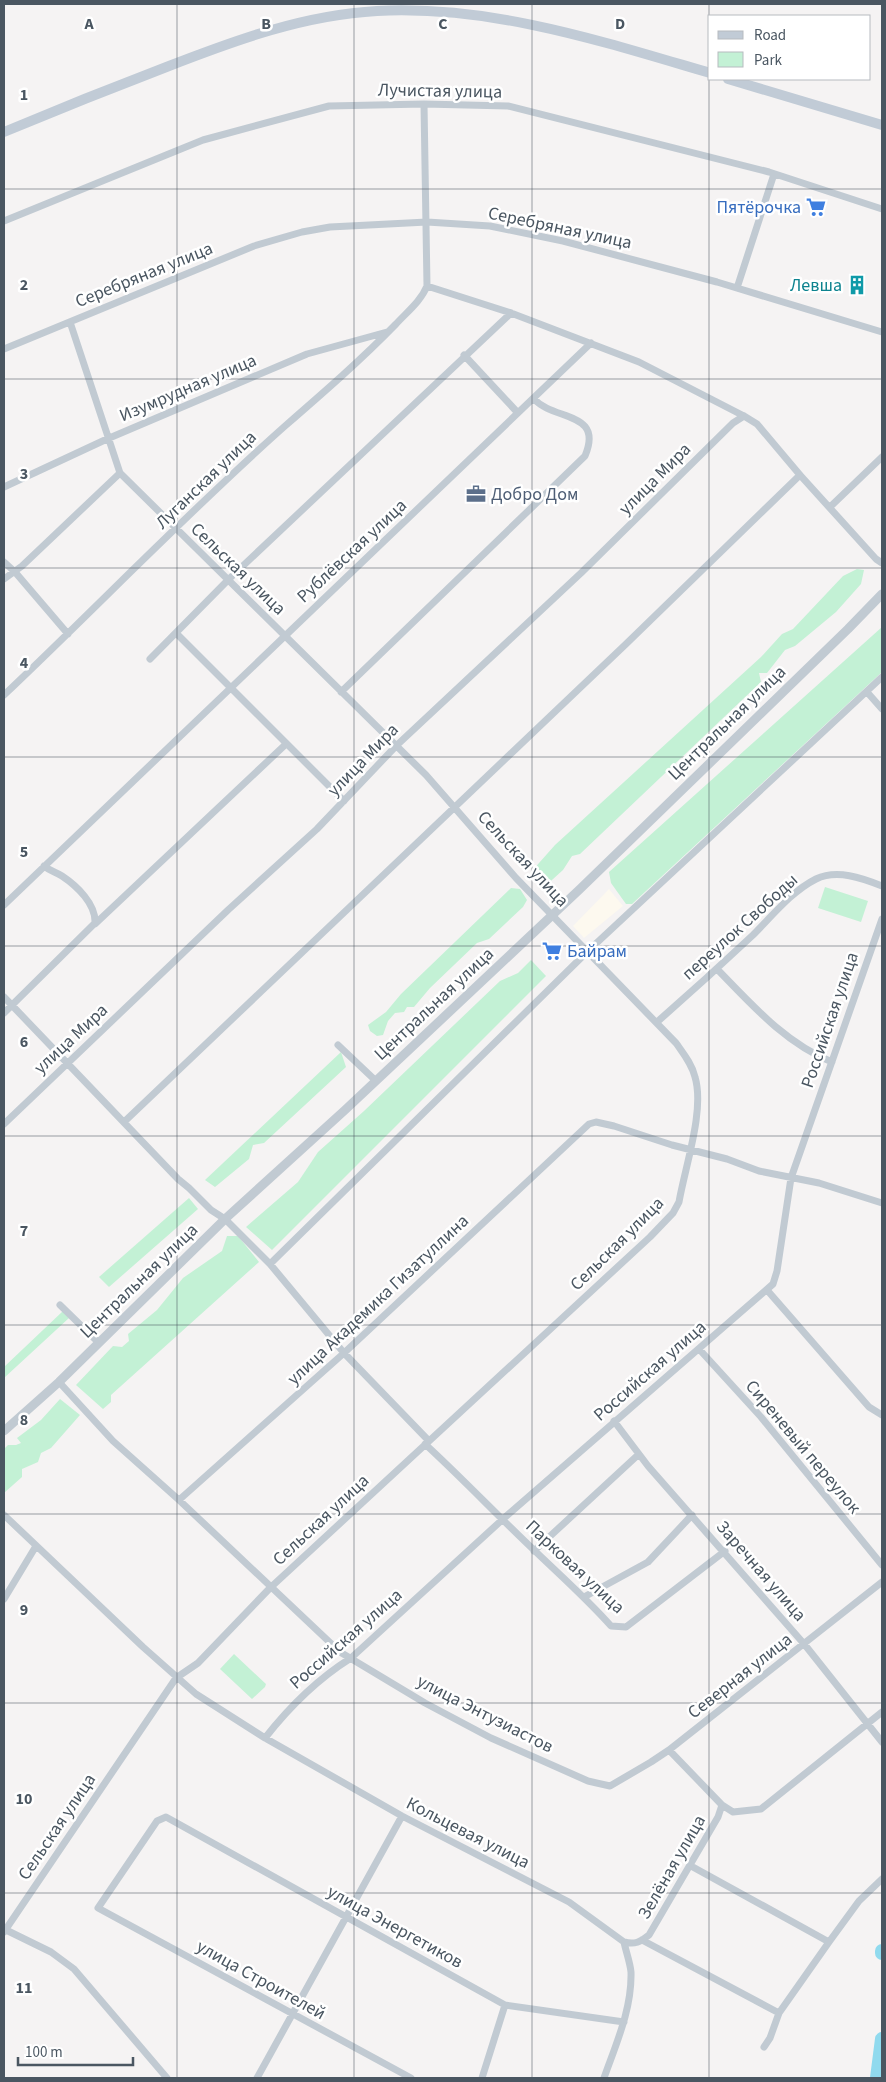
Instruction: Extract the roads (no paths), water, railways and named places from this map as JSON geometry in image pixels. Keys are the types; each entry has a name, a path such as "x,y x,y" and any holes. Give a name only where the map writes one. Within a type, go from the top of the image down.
{"main road":[{"path":"4,132 119,85 257,34 299,22 376,11 443,12 524,22 564,31 708,72"},
{"path":"731,80 882,125"}],"street":[{"name":"Лучистая улица","path":"4,221 204,140 329,106 424,104 508,106 774,174 882,209"},
{"path":"424,104 427,286 511,313 639,362 758,424 800,475 882,563"},
{"path":"737,288 774,174"},
{"name":"Серебряная улица","path":"4,349 254,246 302,232 330,227 427,222 490,226 616,254 882,332"},
{"name":"Луганская улица","path":"4,695 279,432 330,388 390,331 424,294 427,286"},
{"path":"150,659 228,579 511,313"},
{"name":"Сельская улица","path":"5,1931 176,1678 198,1663 270,1588 650,1237 673,1213 679,1202 697,1108 695,1076 686,1057 657,1022 516,878 454,806 396,746 120,473 107,439 70,322"},
{"name":"Изумрудная улица","path":"4,487 107,439 307,354 390,331"},
{"name":"Рублёвская улица","path":"4,905 591,343"},
{"path":"464,356 518,413"},
{"path":"341,692 585,456 590,434 586,427 565,415 539,405 534,399"},
{"name":"улица Мира","path":"4,1124 51,1077 69,1063 228,910 317,829 396,746 580,573 733,423 744,416"},
{"path":"830,507 882,457"},
{"path":"4,579 15,572 120,473"},
{"path":"124,1122 626,644 800,475"},
{"path":"4,562 15,572 68,634"},
{"name":"Центральная улица","path":"4,1431 59,1382 226,1219 376,1082 553,914 882,594"},
{"path":"176,633 344,801"},
{"path":"270,1264 588,951 882,678"},
{"path":"867,692 882,709"},
{"path":"4,1014 95,924 286,744"},
{"path":"44,866 60,875 84,895 96,917 95,924"},
{"name":"переулок Свободы","path":"657,1022 717,969 796,893 816,879 834,875 846,875 882,886"},
{"name":"Российская улица","path":"265,1738 286,1712 326,1674 352,1658 503,1519 773,1284 777,1270 791,1178 882,919"},
{"path":"717,969 754,1008 780,1031 822,1058 832,1062"},
{"name":"Парковая улица","path":"4,997 178,1179 211,1210 226,1219 270,1264 344,1353 427,1442 534,1551 584,1596 611,1626 626,1627 725,1552"},
{"path":"338,1045 376,1082"},
{"name":"улица Академика Гизатуллина","path":"179,1500 344,1353 589,1124 596,1122 672,1145 689,1148"},
{"path":"689,1148 759,1171 819,1182 882,1203"},
{"path":"767,1290 869,1407 882,1416"},
{"path":"60,1305 99,1343"},
{"name":"Сиреневый переулок","path":"699,1349 761,1417 882,1565"},
{"name":"улица Энтузиастов","path":"59,1382 112,1440 179,1500 270,1588 340,1652 425,1703 491,1738 588,1781 610,1786"},
{"name":"Заречная улица","path":"614,1422 639,1454 805,1645 882,1742"},
{"path":"534,1551 639,1454"},
{"path":"584,1596 648,1562 692,1514"},
{"name":"Кольцевая улица","path":"4,1515 176,1678 196,1694 265,1738 402,1816 569,1902 624,1942"},
{"path":"4,1599 36,1546"},
{"name":"Северная улица","path":"610,1786 669,1750 805,1645 882,1582"},
{"path":"669,1750 722,1805 733,1812 761,1809 882,1712"},
{"name":"Зелёная улица","path":"642,1940 649,1935 665,1911 718,1817 722,1805"},
{"name":"улица Энергетиков","path":"166,1816 505,2005 624,2022"},
{"name":"улица Строителей","path":"166,1816 157,1821 98,1908 411,2078"},
{"path":"257,2078 294,2015 402,1816"},
{"path":"691,1866 829,1942"},
{"path":"764,2047 770,2038 779,2013 829,1942 859,1901 882,1880"},
{"path":"5,1931 51,1952 74,1969 167,2078"},
{"path":"604,2078 624,2022 631,1988 631,1970 624,1942 632,1944 642,1940 779,2013"},
{"path":"482,2078 505,2005"}],"waterway":[{"path":"877,2078 882,2039"}],"place":[{"name":"Пятёрочка","path":"816,207"},
{"name":"Левша","path":"857,285"},
{"name":"Добро Дом","path":"476,494"},
{"name":"Байрам","path":"552,951"}]}
